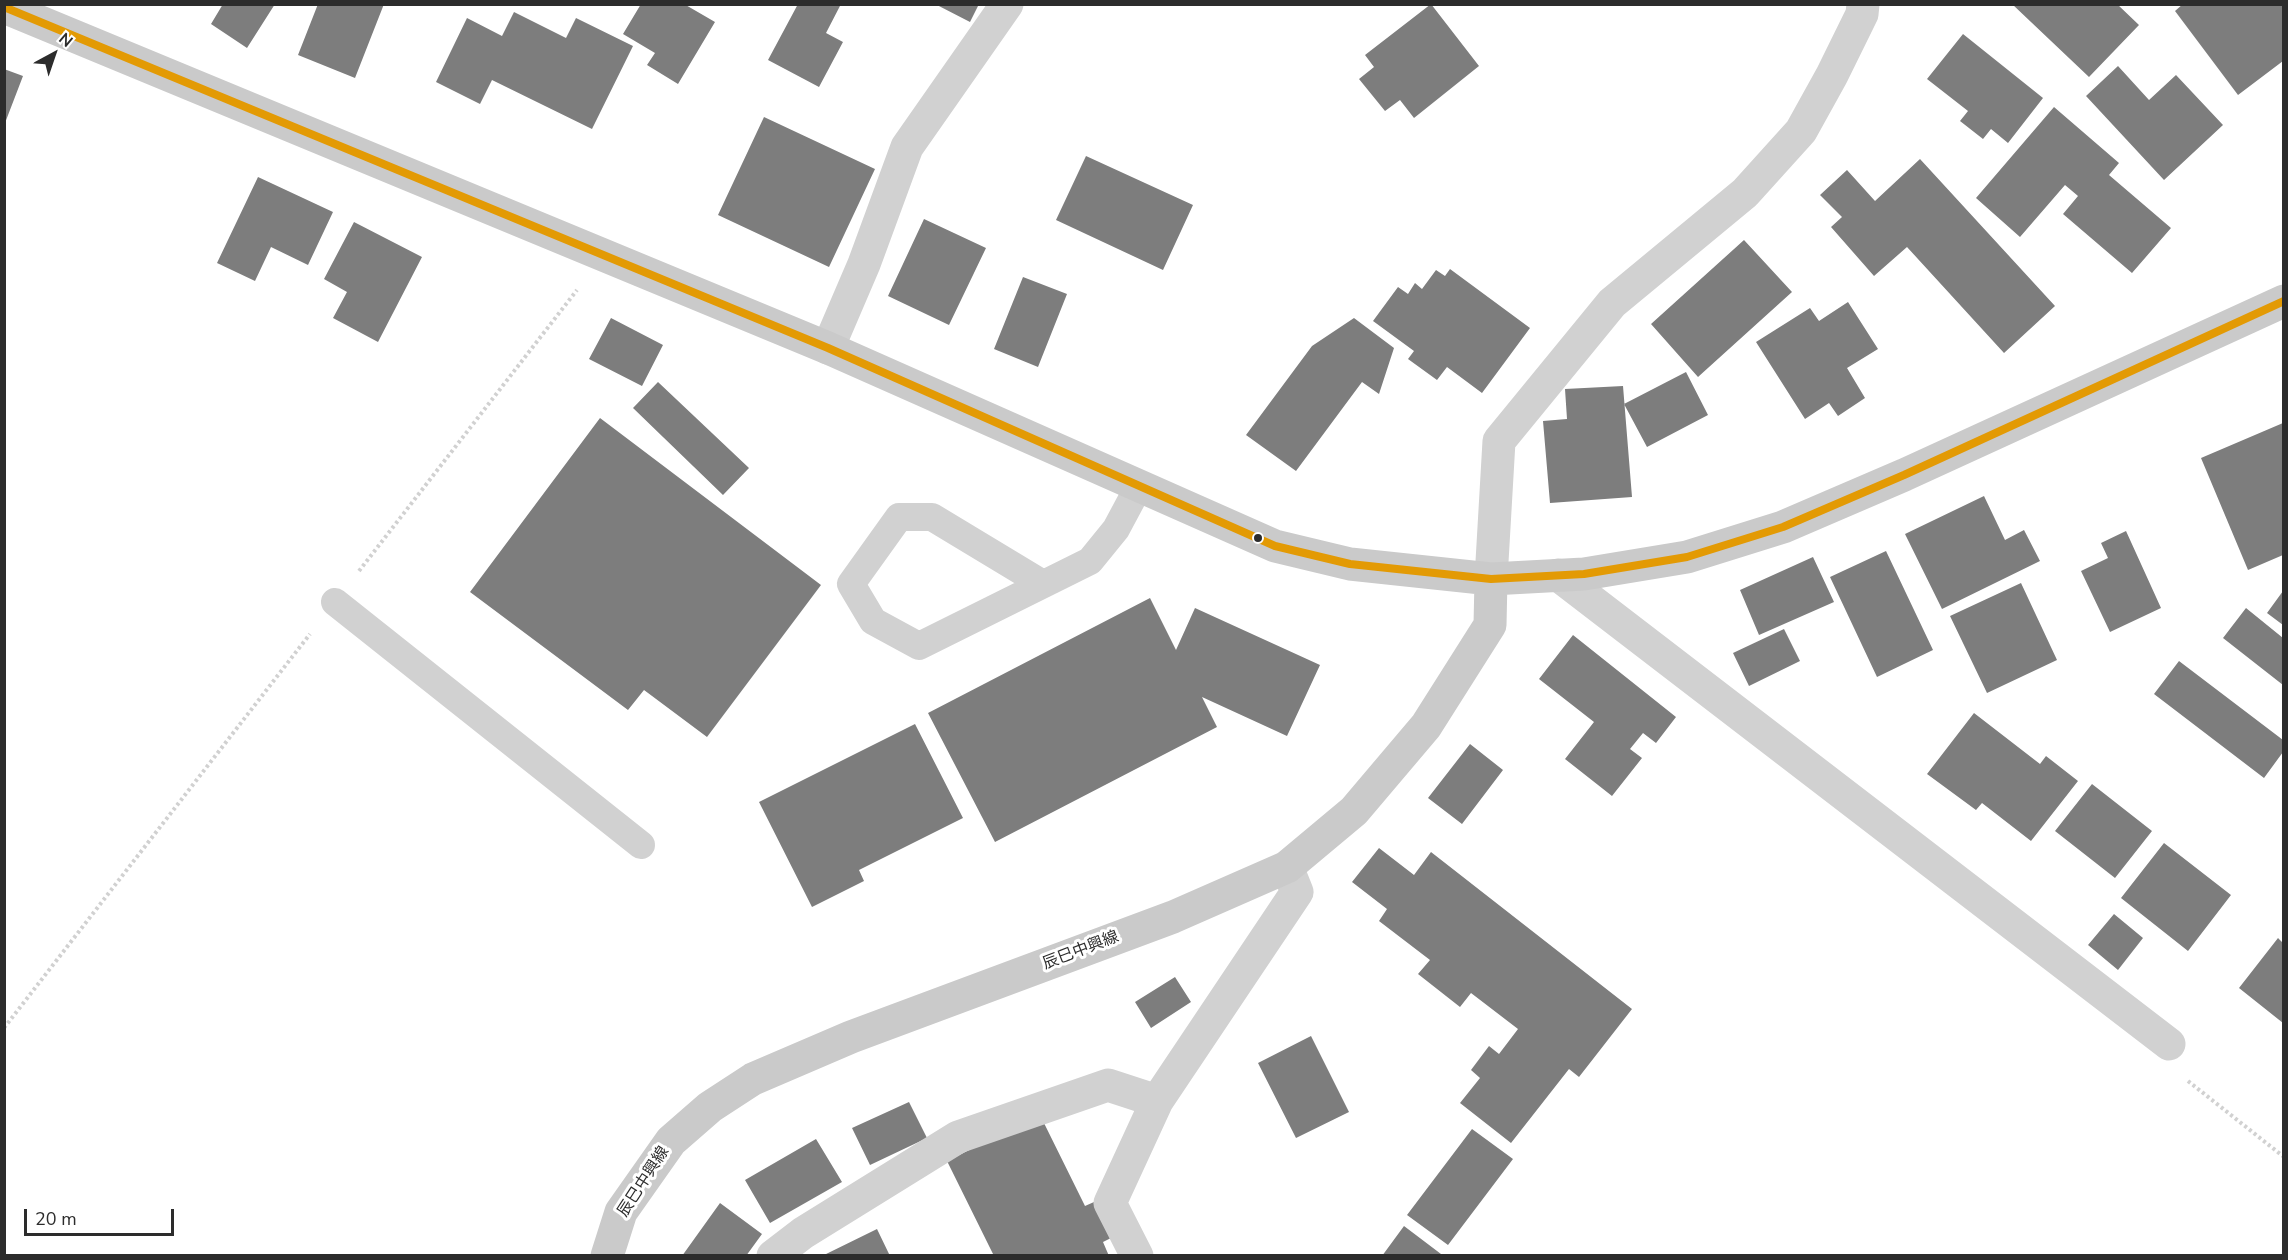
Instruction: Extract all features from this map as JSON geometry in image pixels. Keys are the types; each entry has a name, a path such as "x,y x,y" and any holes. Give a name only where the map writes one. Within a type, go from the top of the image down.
{"main road":[{"path":"4,7 828,348 1275,546 1350,564 1491,579 1584,574 1687,556 1783,527 1904,475 2283,301"},
{"name":"辰巳中興線","path":"607,1256 621,1212 671,1141 710,1107 753,1079 851,1037 1173,917 1287,867 1354,811 1426,726 1490,625 1491,579"}],"street":[{"path":"828,348 864,264 908,147 1007,4"},
{"path":"1491,579 1499,441 1612,303 1745,193 1801,131 1862,14 1863,4"},
{"path":"1558,575 2169,1044"},
{"path":"1137,1256 1110,1203 1157,1101 1297,892 1287,867"},
{"path":"773,1256 803,1233 958,1137 1108,1085 1157,1101"}],"lane":[{"path":"1043,584 932,517 899,518 851,584 873,621 919,646 1090,561 1116,529 1139,486"},
{"path":"335,602 641,845"}],"path":[{"path":"4,1028 605,254"},
{"path":"2169,1044 2175,1071 2283,1157"}],"building":[{"path":"223,4 275,4 247,48 211,24"},
{"path":"318,4 384,4 355,78 298,55"},
{"path":"641,4 684,4 715,22 678,84 647,65 655,53 623,34"},
{"path":"798,4 841,4 826,33 843,42 819,87 768,60"},
{"path":"935,4 979,4 970,22"},
{"path":"1431,4 1479,66 1414,118 1400,100 1385,111 1359,79 1374,67 1365,55"},
{"path":"2012,4 2117,4 2139,25 2089,77"},
{"path":"2183,4 2283,4 2283,61 2238,95 2175,11"},
{"path":"514,12 566,38 576,18 633,46 592,129 492,80 480,104 436,82 467,18 502,36"},
{"path":"1963,34 2043,98 2008,143 1991,129 1983,139 1960,121 1968,111 1927,79"},
{"path":"2118,66 2149,100 2176,75 2223,125 2164,180 2086,96"},
{"path":"4,69 23,76 5,123 4,123"},
{"path":"2054,107 2119,163 2109,175 2171,228 2132,273 2063,214 2078,196 2065,185 2020,237 1976,198"},
{"path":"764,117 875,169 829,267 718,215"},
{"path":"1086,156 1193,205 1163,270 1056,220"},
{"path":"1920,159 2055,306 2004,353 1907,247 1874,276 1831,227 1842,217 1820,195 1847,170 1875,201"},
{"path":"258,177 333,212 308,265 271,247 255,281 217,263"},
{"path":"924,219 986,248 949,325 888,296"},
{"path":"354,222 422,257 378,342 333,318 347,292 324,279"},
{"path":"1744,240 1792,292 1698,377 1651,324"},
{"path":"1450,269 1530,328 1482,393 1447,367 1437,380 1408,359 1414,351 1373,321 1398,287 1408,294 1415,283 1422,289 1436,270 1445,276"},
{"path":"1023,277 1067,294 1038,367 994,349"},
{"path":"1848,302 1878,349 1847,368 1865,398 1838,416 1829,403 1805,419 1756,342 1810,308 1819,321"},
{"path":"611,318 663,345 642,386 589,359"},
{"path":"1354,318 1394,348 1379,394 1362,382 1296,471 1246,435 1312,346"},
{"path":"1686,372 1708,415 1647,447 1624,404"},
{"path":"658,382 749,468 723,495 633,408"},
{"path":"1623,386 1632,497 1550,503 1543,421 1567,419 1565,389"},
{"path":"600,418 821,585 707,737 644,690 628,710 470,592"},
{"path":"2283,423 2283,555 2248,570 2201,458"},
{"path":"1984,496 2005,540 2024,530 2040,561 1942,609 1905,534"},
{"path":"2126,531 2161,608 2110,632 2081,571 2108,558 2101,543"},
{"path":"1886,551 1933,650 1877,677 1830,577"},
{"path":"1813,557 1834,602 1759,635 1740,590"},
{"path":"2021,583 2057,660 1987,693 1950,616"},
{"path":"2283,591 2283,625 2267,613"},
{"path":"1150,598 1176,650 1195,608 1320,665 1287,736 1202,697 1217,727 995,842 928,713"},
{"path":"2246,608 2283,638 2283,685 2223,638"},
{"path":"1784,629 1800,661 1749,686 1733,653"},
{"path":"1573,635 1676,717 1656,743 1643,733 1630,749 1642,758 1612,796 1565,759 1594,722 1539,679"},
{"path":"2179,661 2283,740 2283,752 2264,778 2154,694"},
{"path":"1974,713 2040,764 2046,756 2078,781 2031,841 1982,803 1976,810 1927,774"},
{"path":"915,724 963,818 859,870 864,881 812,907 759,802"},
{"path":"1470,744 1503,770 1462,824 1428,798"},
{"path":"2092,784 2152,831 2115,878 2055,831"},
{"path":"2164,843 2231,895 2188,951 2121,898"},
{"path":"1379,848 1414,875 1431,852 1632,1009 1579,1077 1569,1069 1511,1143 1460,1103 1480,1078 1471,1070 1489,1046 1499,1054 1518,1029 1471,993 1460,1007 1418,974 1430,960 1379,921 1387,909 1352,882"},
{"path":"2114,914 2143,938 2118,970 2088,945"},
{"path":"2278,938 2283,943 2283,1023 2239,988"},
{"path":"1175,977 1191,1002 1151,1028 1135,1002"},
{"path":"1311,1036 1349,1112 1296,1138 1258,1063"},
{"path":"909,1102 927,1138 870,1165 852,1128"},
{"path":"1040,1115 1085,1206 1094,1202 1111,1238 1103,1242 1109,1256 994,1256 947,1161"},
{"path":"1472,1129 1513,1159 1448,1245 1407,1215"},
{"path":"816,1139 842,1182 770,1223 745,1180"},
{"path":"720,1203 762,1234 746,1256 682,1256"},
{"path":"1404,1226 1441,1254 1440,1256 1382,1256"},
{"path":"877,1229 890,1256 822,1256"}],"transit line":[{"path":"4,7 828,348 1275,546 1350,564 1491,579 1584,574 1687,557 1783,527 1904,475 2284,301"}]}
